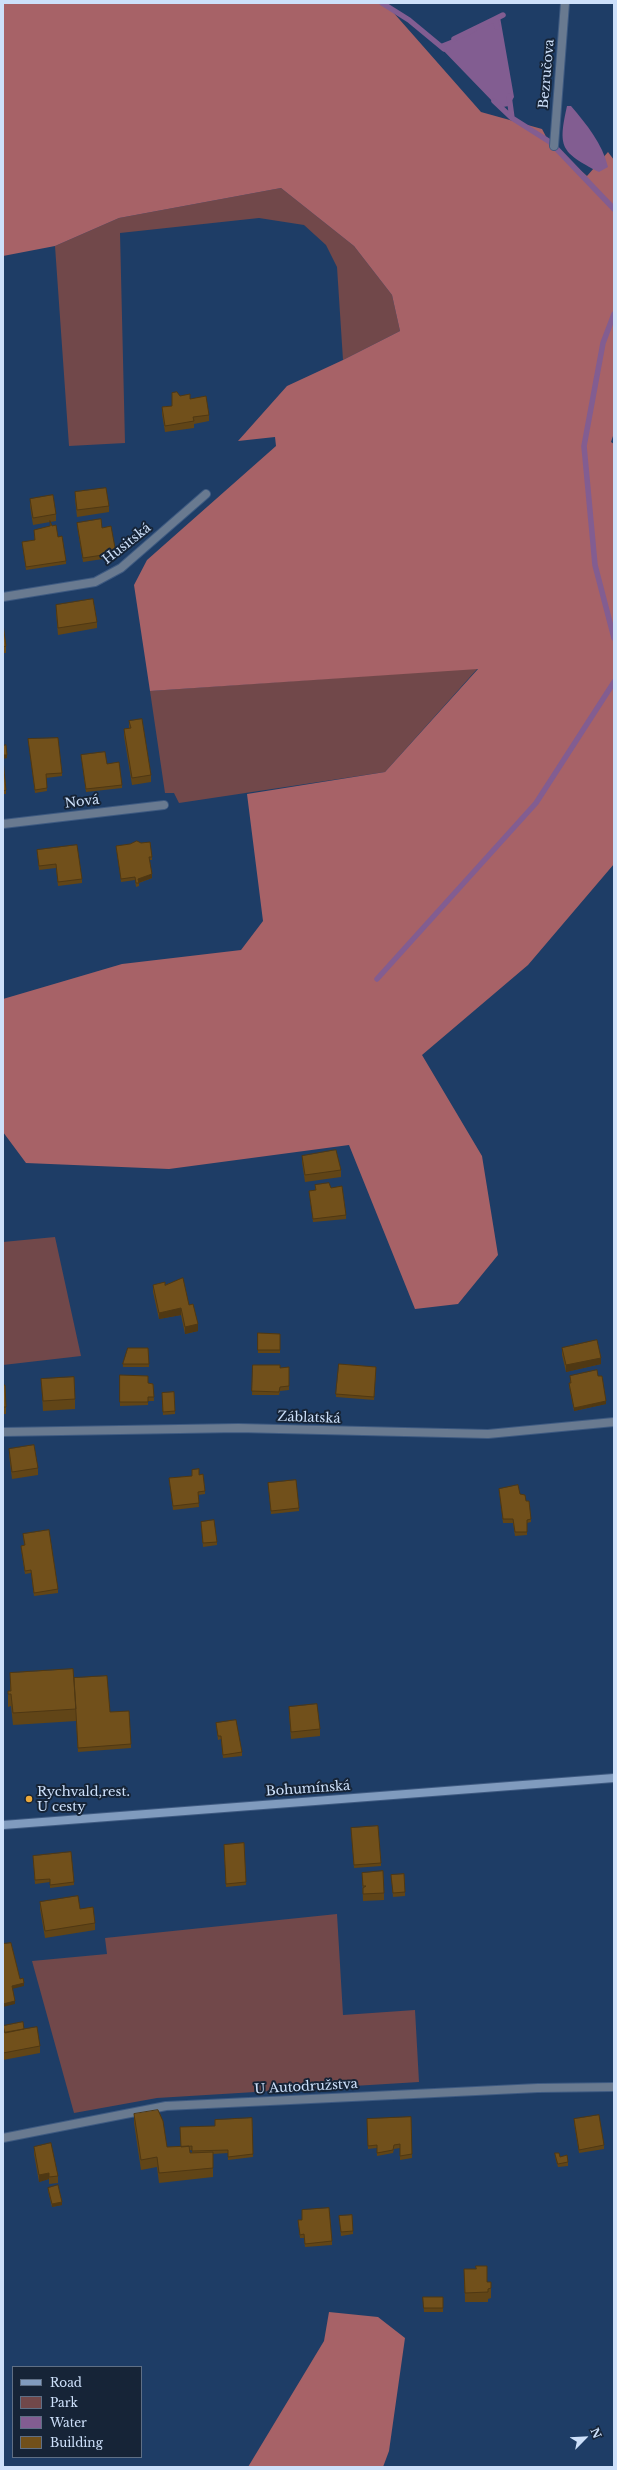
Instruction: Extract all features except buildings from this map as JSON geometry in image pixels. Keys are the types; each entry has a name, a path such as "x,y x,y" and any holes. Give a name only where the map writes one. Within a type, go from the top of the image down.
{"main road":[{"name":"Bohumínská","path":"3,1825 614,1778"}],"street":[{"name":"Bezručova","path":"554,146 565,3"},
{"name":"Husitská","path":"3,597 95,582 121,568 206,494"},
{"name":"Nová","path":"3,824 164,805"},
{"name":"Záblatská","path":"3,1432 238,1428 488,1434 614,1422"},
{"name":"U Autodružstva","path":"3,2138 166,2106 538,2088 614,2087"}],"green space":[{"path":"281,188 354,246 392,295 400,331 343,360 337,267 326,245 304,225 259,218 120,233 125,443 69,446 55,246 119,218"},
{"path":"478,668 385,772 179,803 174,793 165,793 150,691"},
{"path":"55,1237 81,1356 3,1365 3,1242"},
{"path":"337,1914 343,2015 415,2010 419,2082 157,2098 74,2113 32,1961 107,1954 105,1938"}],"shaded area":[{"path":"3,3 385,3 481,112 542,129 550,144 587,176 608,152 614,160 614,433 611,442 614,444 614,864 528,965 422,1055 482,1156 498,1255 458,1304 415,1309 349,1145 169,1169 26,1163 3,1132 3,999 122,964 241,950 263,921 247,794 385,772 478,669 150,691 134,585 147,560 276,446 275,437 238,441 287,386 400,331 392,295 354,246 281,188 119,218 55,246 3,256"},
{"path":"329,2312 378,2317 405,2338 389,2451 383,2467 248,2467 324,2341"}],"water":[{"path":"500,17 514,97 509,106 503,107 495,104 438,45 481,28"},
{"path":"567,106 571,106 583,120 598,142 608,167 599,172 576,159 569,153 563,140 564,120"}],"waterway":[{"path":"382,3 409,20 444,49"},
{"path":"495,19 503,15"},
{"path":"454,39 495,19 497,27"},
{"path":"509,96 512,118"},
{"path":"494,101 512,118 550,142 614,209"},
{"path":"614,314 603,343 584,446 595,565 614,638"},
{"path":"377,979 536,803 614,682"}],"place":[{"name":"Rychvald,rest. U cesty","path":"29,1799"}]}
